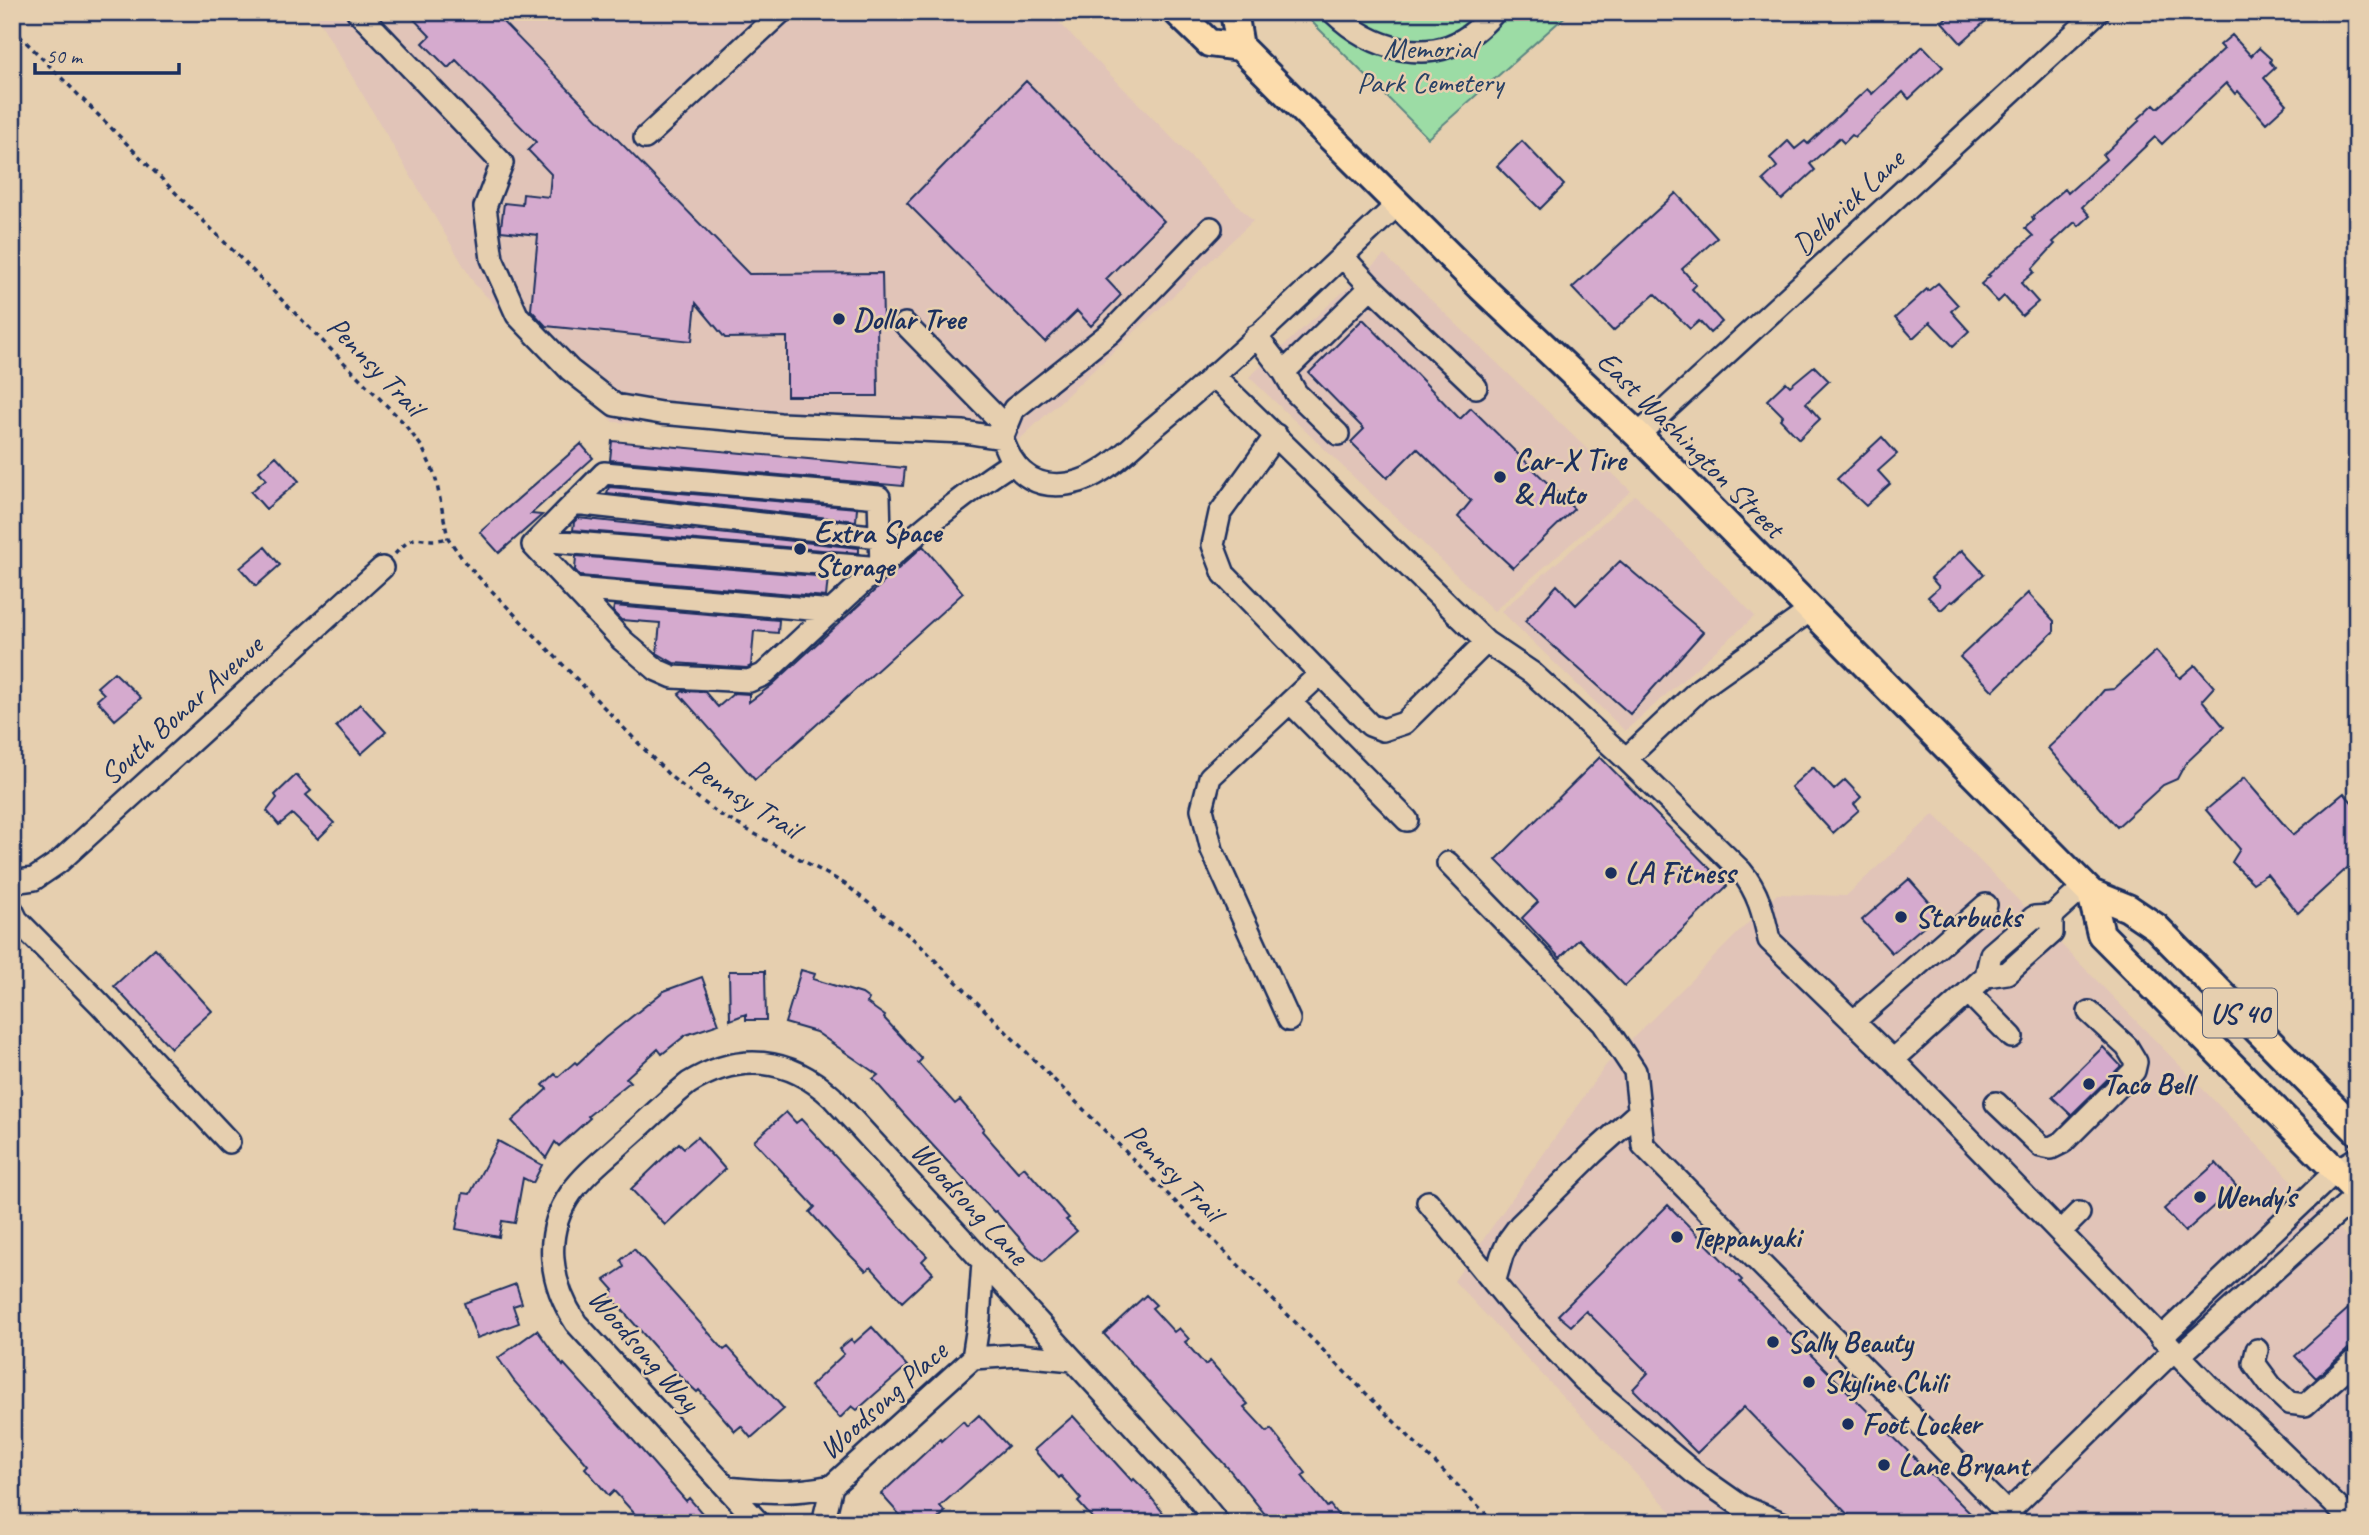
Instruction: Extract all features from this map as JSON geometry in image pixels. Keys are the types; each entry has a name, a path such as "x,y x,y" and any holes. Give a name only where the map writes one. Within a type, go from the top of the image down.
{"main road":[{"path":"1177,12 1209,43 1240,47 1234,12"},
{"name":"East Washington Street","path":"1240,47 1481,287 1638,435 2088,890 2128,908 2156,928 2357,1131"},
{"name":"US 40","path":"2088,890 2101,934 2346,1165 2357,1194"}],"street":[{"path":"358,12 502,163 485,207 492,259 517,315 570,370 615,405 661,413 754,421 1004,433"},
{"path":"645,138 781,12"},
{"path":"1333,12 1377,43 1413,53 1448,47 1468,37 1494,12"},
{"name":"Delbrick Lane","path":"1638,435 2098,12"},
{"path":"905,324 1004,433 1013,463 1025,477 1042,483 1062,485 1080,481 1099,473 1213,375 1398,204"},
{"path":"1004,433 1014,409 1111,332 1211,228"},
{"path":"1342,256 1476,387"},
{"path":"1284,372 1371,287"},
{"path":"1256,336 1284,372 1296,393 1338,434"},
{"path":"1213,375 1486,642 1532,673 1626,759 1741,872 1750,882 1763,912 1769,940 1893,1060 2171,1348 2354,1523"},
{"path":"1276,435 1220,513 1213,545 1224,574 1370,725 1383,730 1404,723 1486,642"},
{"path":"881,568 879,497 604,473 533,545 622,640 657,670 673,677 749,681 763,675 972,488 1013,463"},
{"path":"574,503 880,537"},
{"path":"538,540 881,568"},
{"name":"South Bonar Avenue","path":"12,882 34,878 59,862 382,568"},
{"path":"575,589 833,611"},
{"path":"1626,759 1701,688 1811,610"},
{"path":"1289,1020 1212,850 1202,809 1210,777 1320,674"},
{"path":"1290,702 1407,820"},
{"path":"1448,863 1603,1023 1634,1071 1643,1145 2012,1518 2346,1165"},
{"path":"1893,1060 1986,976 2007,973 2052,933 2052,916 2088,890"},
{"path":"1853,1022 1986,905"},
{"path":"12,910 17,920 229,1142"},
{"path":"1968,992 2011,1037"},
{"path":"1996,1103 2019,1128 2041,1146 2051,1148 2063,1142 2134,1071 2136,1062 2127,1047 2089,1012"},
{"name":"Woodsong Lane","path":"633,1133 678,1092 706,1073 723,1067 753,1063 792,1070 806,1076 832,1097 1183,1480 1218,1523"},
{"path":"1494,1283 1502,1255 1520,1225 1639,1112"},
{"name":"Woodsong Way","path":"633,1133 584,1178 559,1212 553,1252 553,1272 558,1289 576,1323 759,1523"},
{"path":"2171,1348 2357,1194"},
{"path":"1427,1202 1494,1283 1584,1380 1694,1473 1741,1506 1782,1523"},
{"path":"2060,1232 2079,1213"},
{"path":"983,1262 973,1358 1019,1355 1073,1360"},
{"path":"2257,1350 2254,1363 2259,1373 2289,1403 2305,1405 2357,1359"},
{"name":"Woodsong Place","path":"832,1486 973,1358"},
{"path":"727,1488 763,1493 832,1486 823,1523"}],"path":[{"name":"Pennsy Trail","path":"12,27 402,421 422,447 435,475 448,538 466,564 671,777 719,814 845,884 917,942 1495,1523"},
{"path":"382,568 409,540 419,537 433,542 448,538"}],"shaded area":[{"path":"314,12 1049,12 1253,221 1019,440 613,422 475,285"},
{"path":"1384,255 1631,491 1494,611 1249,377"},
{"path":"1635,495 1755,616 1625,731 1501,611"},
{"path":"1934,814 2357,1247 2357,1523 1682,1523 1454,1281 1606,1065 1777,894 1846,896"}],"green space":[{"name":"Memorial Park Cemetery","path":"1302,12 1570,12 1428,138"}],"building":[{"path":"407,12 493,12 749,274 882,273 883,321 877,321 878,396 787,396 787,337 725,338 696,303 692,341 546,326 531,310 538,235 501,231 501,227 504,203 522,205 523,194 549,197 551,174 528,150 536,142 456,60 448,68 423,43 430,36"},
{"path":"1952,12 1996,12 1961,43 1942,22"},
{"path":"2232,35 2251,56 2259,48 2271,59 2270,62 2275,68 2264,78 2287,104 2266,123 2238,91 2235,94 2226,83 2162,144 2155,137 2082,207 2090,216 2079,226 2075,222 2053,242 2055,244 2032,269 2034,272 2021,283 2038,302 2022,316 2004,296 1998,302 1981,284 2033,236 2025,228 2034,220 2032,217 2065,189 2068,193 2106,159 2103,155 2140,120 2138,119 2154,104 2158,108 2189,81 2224,49 2220,45"},
{"path":"1923,46 1943,67 1909,99 1903,92 1855,137 1852,135 1844,143 1839,138 1810,164 1815,170 1782,200 1763,180 1777,167 1770,158 1788,141 1795,149 1805,141 1808,144 1867,89 1872,94"},
{"path":"1026,81 1164,221 1106,279 1121,295 1091,326 1077,311 1045,342 907,203"},
{"path":"1522,141 1564,185 1540,209 1497,166"},
{"path":"1676,193 1717,238 1682,269 1696,285 1692,289 1722,322 1710,333 1699,321 1690,329 1655,294 1613,331 1572,288"},
{"path":"1938,283 1958,305 1951,311 1969,331 1953,346 1930,322 1913,338 1895,318 1927,289 1928,291"},
{"path":"1363,319 1460,419 1471,408 1574,509 1513,568 1458,517 1471,501 1417,448 1387,478 1351,442 1364,429 1309,373"},
{"path":"1814,366 1829,381 1806,403 1820,419 1799,439 1780,419 1783,416 1767,400 1786,382 1790,386"},
{"path":"1882,437 1897,454 1878,471 1890,484 1866,506 1837,479"},
{"path":"612,441 905,468 903,486 610,460"},
{"path":"581,444 593,458 531,514 542,515 499,553 480,532"},
{"path":"276,456 299,481 266,509 251,492 266,479 259,471"},
{"path":"609,487 857,508 856,521 607,493"},
{"path":"578,518 859,548 859,553 573,530 574,522"},
{"path":"923,546 963,593 755,780 679,694 683,691 705,692 718,707 734,693 749,694 749,702 772,685"},
{"path":"265,547 280,565 256,586 240,568"},
{"path":"1962,550 1984,574 1941,610 1928,597 1939,587 1931,578"},
{"path":"576,556 828,577 826,597 580,576 575,570"},
{"path":"1620,561 1703,632 1630,714 1525,621 1557,585 1576,605"},
{"path":"2028,593 2054,621 2054,631 1993,691 1960,657"},
{"path":"614,606 779,620 778,633 754,631 751,666 747,668 674,663 657,653 660,623 621,620 613,612"},
{"path":"2156,651 2180,678 2195,665 2214,687 2202,700 2224,727 2185,764 2177,779 2163,785 2117,827 2048,748 2079,719 2104,690 2114,689"},
{"path":"114,672 141,698 115,720 97,700 104,694 97,687"},
{"path":"360,704 386,732 361,754 336,726"},
{"name":"LA Fitness","path":"1600,757 1727,886 1625,986 1579,939 1560,958 1522,918 1538,902 1496,860"},
{"path":"1813,767 1834,790 1845,780 1861,797 1854,804 1859,810 1833,833 1791,787"},
{"path":"296,775 311,791 306,795 334,823 318,839 292,814 279,825 267,811 277,798 275,795"},
{"path":"2244,778 2293,835 2344,793 2357,808 2357,859 2298,913 2267,874 2253,883 2232,862 2240,849 2206,810"},
{"name":"Starbucks","path":"1909,879 1939,913 1892,953 1862,920"},
{"path":"155,948 212,1011 171,1048 114,986"},
{"path":"801,970 815,974 813,979 862,994 869,999 867,1003 885,1016 922,1059 918,1063 955,1104 960,1100 984,1128 982,1131 1018,1172 1024,1167 1069,1218 1066,1220 1077,1231 1043,1261 903,1113 873,1079 878,1075 816,1032 785,1023"},
{"path":"729,971 765,971 766,1020 746,1020 746,1014 730,1020"},
{"path":"702,977 719,1024 686,1035 662,1054 658,1049 626,1078 630,1082 588,1116 590,1118 559,1146 555,1142 546,1158 512,1121 547,1089 543,1085 555,1074 558,1077 575,1062 577,1064 664,991"},
{"name":"Taco Bell","path":"2103,1047 2121,1066 2071,1115 2052,1097"},
{"path":"786,1112 796,1123 801,1119 927,1256 922,1261 933,1273 902,1302 871,1267 866,1271 835,1240 810,1212 815,1207 754,1141"},
{"path":"697,1137 725,1169 665,1225 631,1189 679,1143 684,1148"},
{"path":"498,1141 542,1165 533,1183 523,1178 515,1223 502,1221 499,1237 456,1229 463,1193 470,1194"},
{"name":"Wendy's","path":"2216,1163 2236,1186 2185,1232 2164,1209"},
{"path":"1668,1205 1742,1280 1740,1282 1792,1336 1980,1523 1856,1523 1744,1407 1697,1453 1633,1389 1648,1373 1586,1311 1571,1326 1558,1315"},
{"path":"634,1249 724,1350 728,1347 784,1409 751,1438 741,1426 735,1431 699,1390 697,1392 682,1378 609,1295 614,1290 605,1280 624,1267 621,1260"},
{"path":"516,1284 522,1303 513,1306 519,1323 477,1338 464,1303"},
{"path":"1146,1295 1156,1305 1152,1308 1174,1332 1179,1328 1189,1339 1185,1342 1205,1365 1210,1361 1248,1404 1244,1407 1267,1432 1271,1429 1306,1473 1302,1476 1344,1523 1272,1523 1228,1468 1104,1334"},
{"path":"2357,1301 2357,1345 2348,1349 2316,1378 2295,1356"},
{"path":"872,1327 907,1366 857,1410 852,1406 840,1418 810,1386 844,1354 839,1349 851,1339 854,1343"},
{"path":"537,1330 563,1366 564,1364 686,1501 689,1498 707,1523 643,1523 614,1491 609,1496 585,1468 588,1465 514,1381 498,1358"},
{"path":"979,1415 1008,1446 940,1506 945,1512 934,1523 907,1523 881,1494 940,1439 941,1441 963,1421 967,1426"},
{"path":"1073,1416 1132,1481 1134,1479 1146,1491 1171,1523 1097,1523 1078,1502 1081,1499 1034,1450"}],"place":[{"name":"Dollar Tree","path":"839,319"},
{"name":"Car-X Tire & Auto","path":"1500,477"},
{"name":"Extra Space Storage","path":"800,549"},
{"name":"LA Fitness","path":"1611,873"},
{"name":"Starbucks","path":"1901,917"},
{"name":"Taco Bell","path":"2089,1084"},
{"name":"Wendy's","path":"2200,1197"},
{"name":"Teppanyaki","path":"1677,1237"},
{"name":"Sally Beauty","path":"1773,1342"},
{"name":"Skyline Chili","path":"1809,1382"},
{"name":"Foot Locker","path":"1848,1424"},
{"name":"Lane Bryant","path":"1884,1465"}]}
